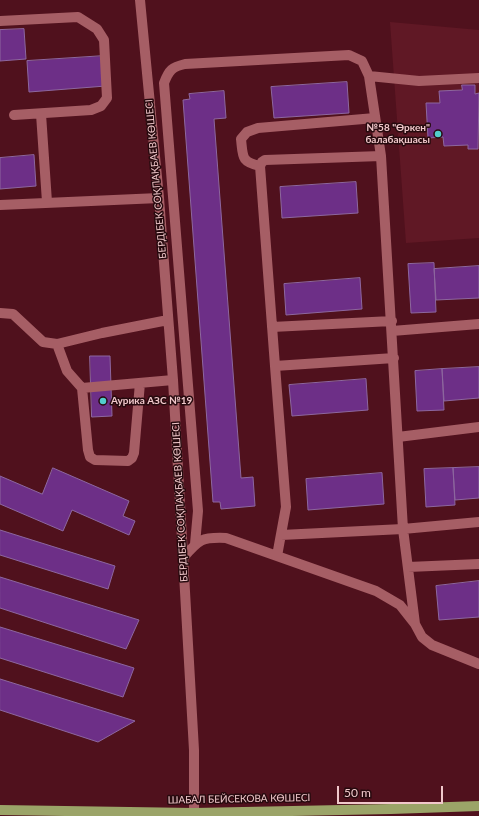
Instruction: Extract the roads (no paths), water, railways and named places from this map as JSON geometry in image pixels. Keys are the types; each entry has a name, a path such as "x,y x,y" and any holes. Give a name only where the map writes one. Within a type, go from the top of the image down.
{"main road":[{"name":"ШАБАЛ БЕЙСЕКОВА КӨШЕСІ","path":"0,810 194,812 479,806"}],"street":[{"name":"БЕРДІБЕК СОҚПАҚБАЕВ КӨШЕСІ","path":"140,0 159,198 173,380 194,750 194,812"},
{"path":"0,21 78,17 97,29 104,40 107,98 101,106 91,110 14,115"},
{"path":"195,544 198,511 164,82 174,67 185,64 349,55 362,61 369,76 381,156 404,529 415,624"},
{"path":"369,76 419,81 479,78"},
{"path":"41,114 47,202"},
{"path":"260,166 249,164 243,157 241,139 246,132 258,128 375,118"},
{"path":"277,556 286,507 260,166 265,160 381,156"},
{"path":"0,205 159,198"},
{"path":"0,313 12,314 43,342 57,344 102,333 168,320"},
{"path":"272,327 479,324"},
{"path":"57,344 67,371 82,388 88,450 90,456 95,460 128,461 132,458 134,453 140,383"},
{"path":"275,366 394,358"},
{"path":"82,388 173,380"},
{"path":"398,437 479,427"},
{"path":"281,535 404,529 479,522"},
{"path":"183,558 195,544 210,538 226,538 376,591 400,605 415,624 422,637 432,645 479,664"},
{"path":"408,567 479,564"}],"place":[{"name":"№58 \"Өркен\" балабақшасы","path":"438,134"},
{"name":"Аурика АЗС №19","path":"103,401"}]}
